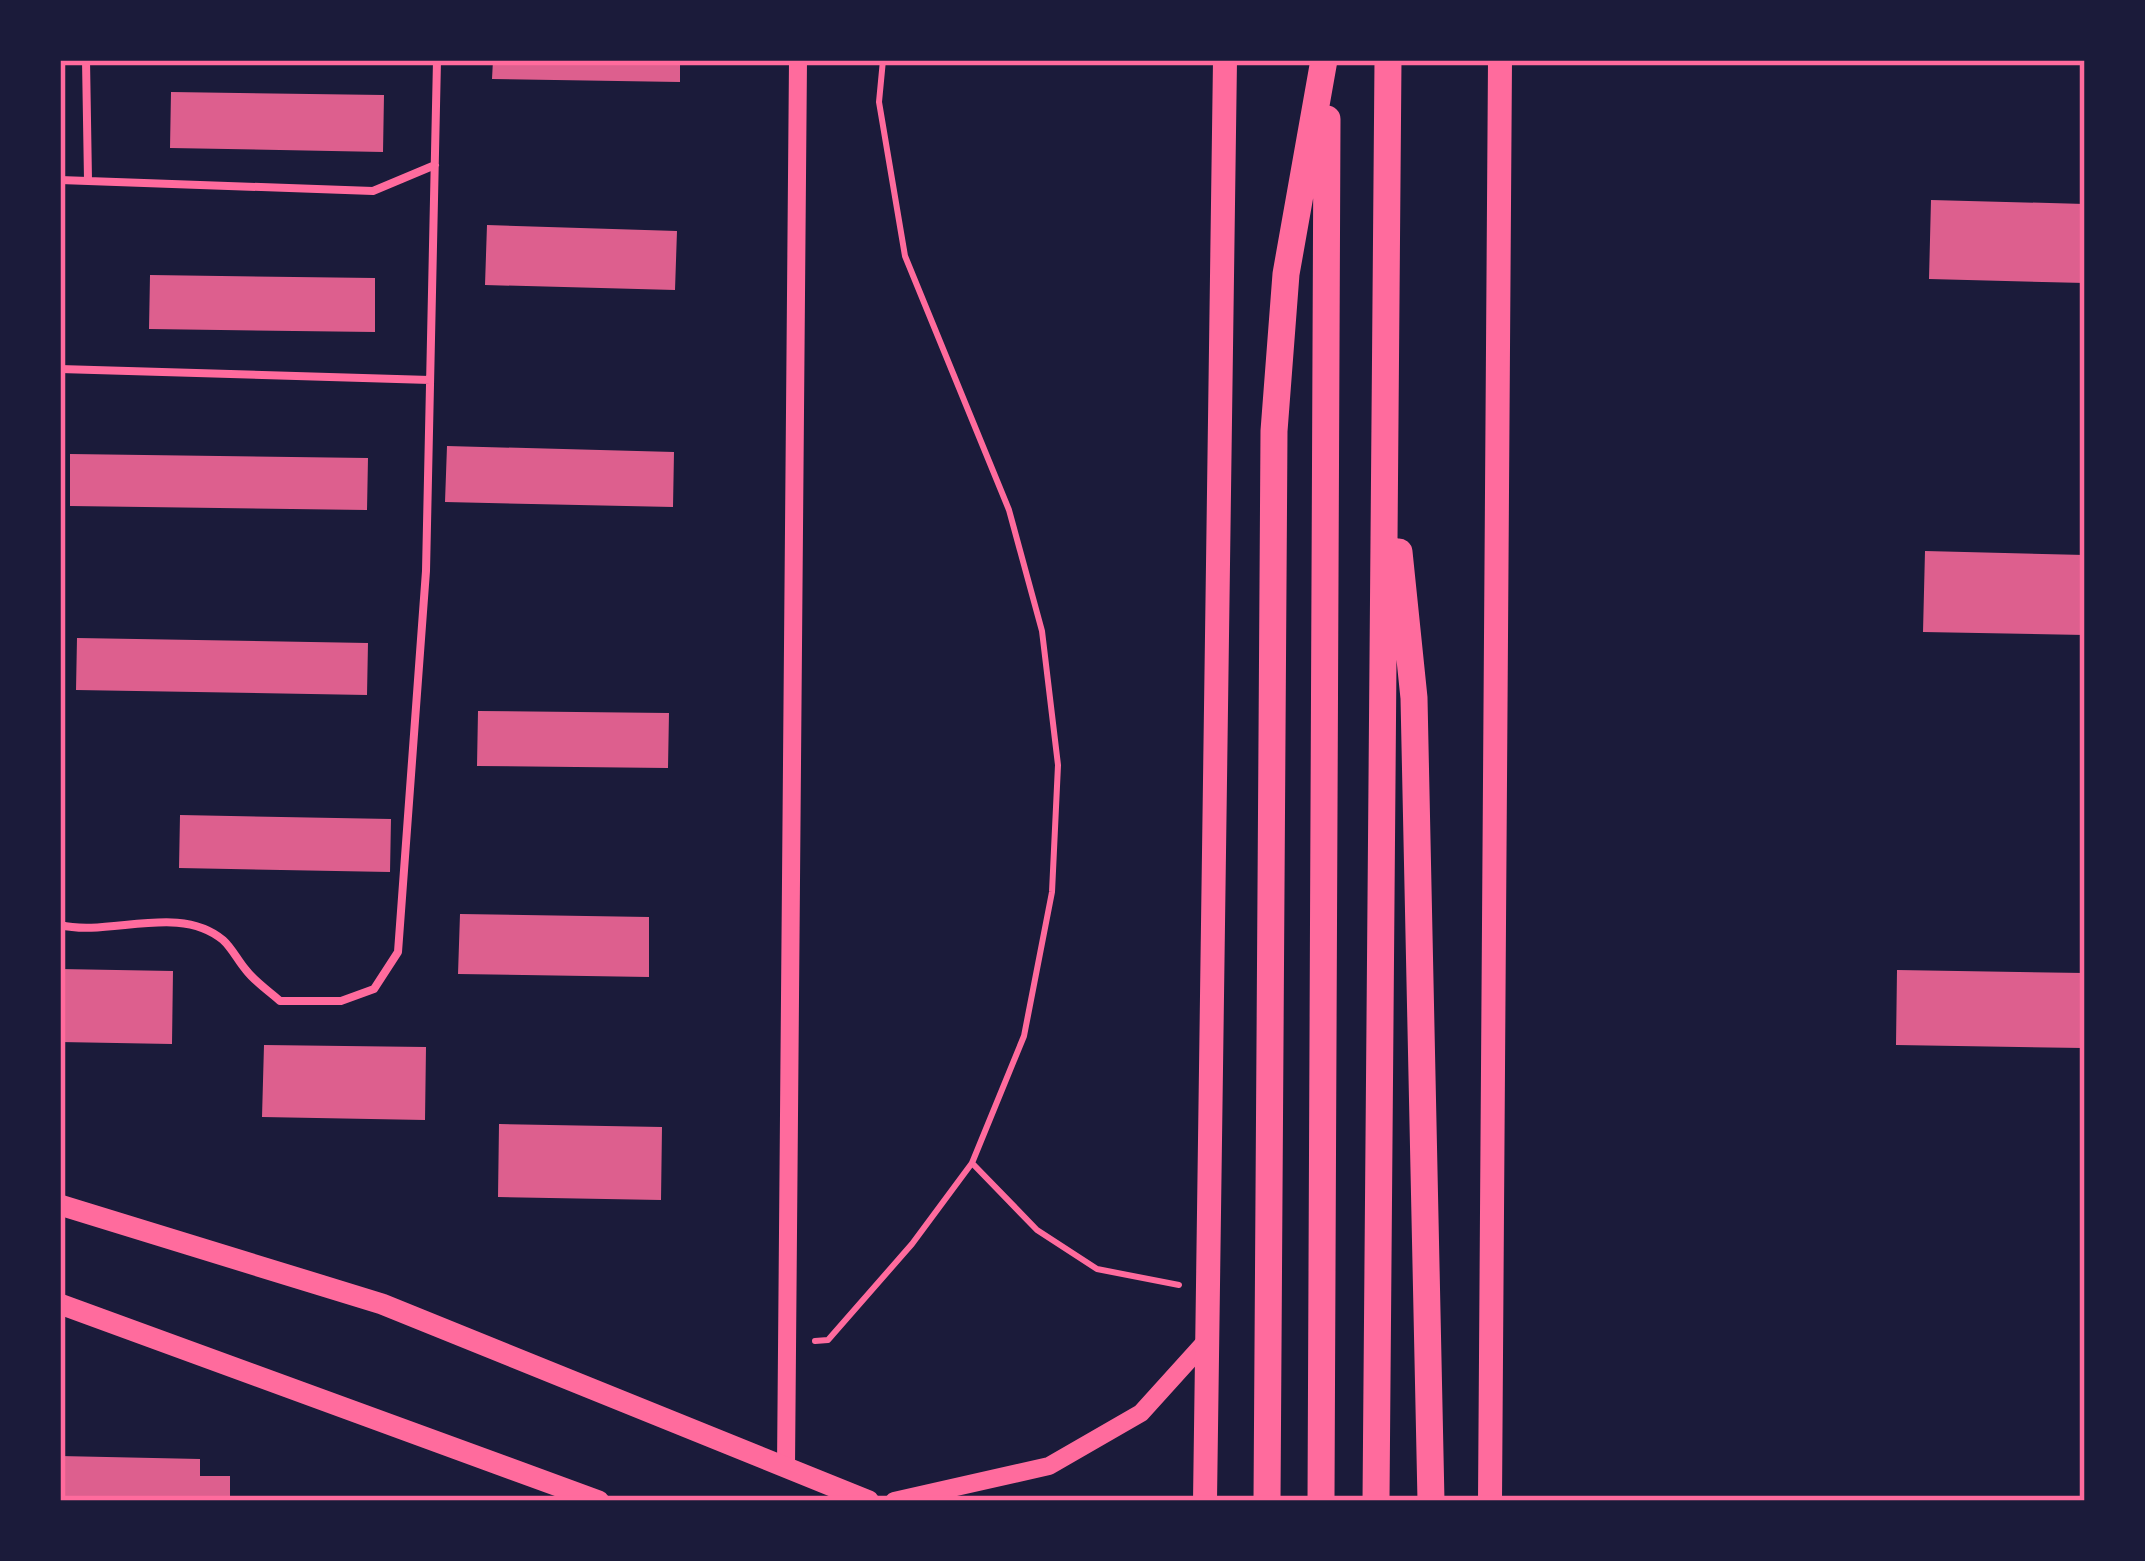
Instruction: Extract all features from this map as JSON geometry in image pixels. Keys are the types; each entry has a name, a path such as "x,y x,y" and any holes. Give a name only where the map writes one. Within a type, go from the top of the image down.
{"highway":[{"path":"1321,1501 1326,60"},
{"path":"1267,1501 1274,430 1286,274 1326,60"},
{"path":"1376,1501 1388,60"},
{"path":"1385,417 1414,698 1430,1501"}],"main road":[{"path":"1205,1501 1225,60"},
{"path":"1490,1501 1500,60"},
{"path":"60,1205 382,1304 869,1501"},
{"path":"60,1304 599,1501"}],"street":[{"path":"786,1467 798,60"},
{"path":"894,1501 1049,1466 1141,1413 1208,1340"}],"lane":[{"path":"86,60 88,180"},
{"path":"60,926 83,931 128,923 180,922 223,939 249,974 280,1001 341,1001 374,989 398,952 426,571 437,60"},
{"path":"60,180 373,191 435,165"},
{"path":"60,369 430,380"}],"path":[{"path":"787,1342 828,1340 912,1244 972,1163 1024,1036 1052,892 1058,764 1042,631 1009,510 905,256 879,102 883,60"},
{"path":"972,1163 1037,1230 1097,1269 1208,1291"}],"building":[{"path":"493,60 680,60 680,82 492,79"},
{"path":"171,92 384,95 383,152 170,148"},
{"path":"1931,200 2085,204 2085,283 1929,279"},
{"path":"487,225 677,231 675,290 485,285"},
{"path":"150,275 375,278 375,332 149,329"},
{"path":"447,446 674,452 673,507 445,502"},
{"path":"70,454 368,458 367,510 70,506"},
{"path":"1925,551 2085,555 2085,635 1923,632"},
{"path":"77,638 368,643 367,695 76,690"},
{"path":"478,711 669,713 668,768 477,766"},
{"path":"180,815 391,819 390,872 179,868"},
{"path":"460,914 649,917 649,977 458,974"},
{"path":"60,969 173,971 172,1044 60,1042"},
{"path":"1897,970 2084,973 2083,1048 1896,1045"},
{"path":"264,1045 426,1047 425,1120 262,1117"},
{"path":"499,1124 662,1127 661,1200 498,1197"},
{"path":"60,1456 200,1459 200,1476 230,1476 230,1501 60,1501"}]}
